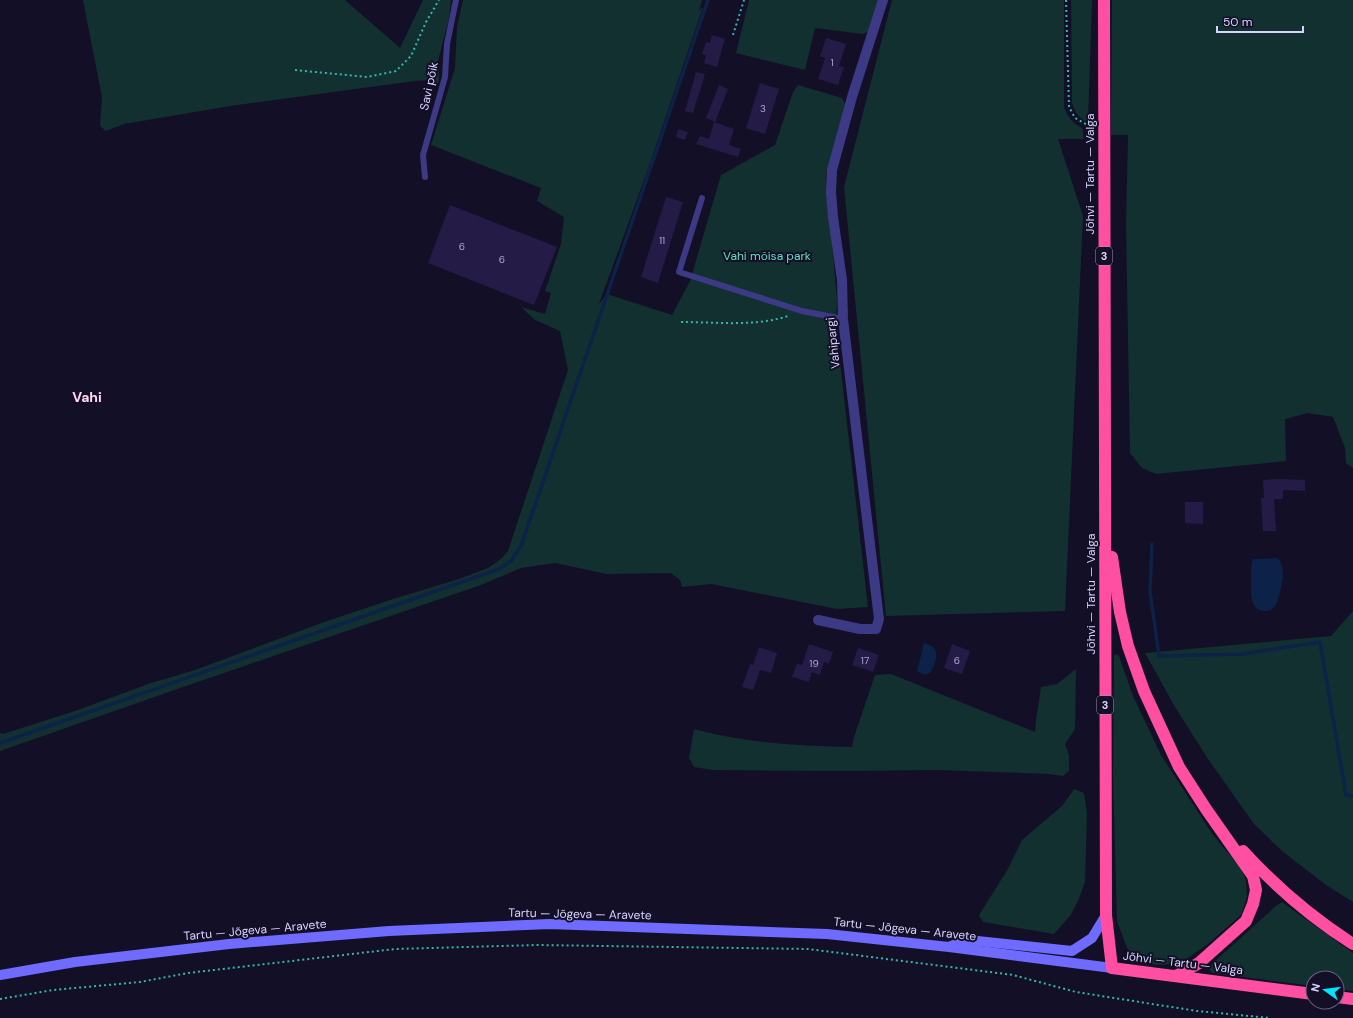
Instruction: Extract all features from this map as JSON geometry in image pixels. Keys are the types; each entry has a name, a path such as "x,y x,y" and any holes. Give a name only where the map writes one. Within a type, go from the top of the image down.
{"highway":[{"name":"Jõhvi — Tartu — Valga","path":"1100,0 1103,18"},
{"name":"Jõhvi — Tartu — Valga","path":"1104,0 1106,915 1112,968 1305,993"},
{"path":"1105,494 1113,570 1120,612 1128,646 1144,691 1179,767 1206,809 1253,876 1256,890 1253,904 1246,920 1222,944 1199,963 1176,976"},
{"path":"1206,809 1249,858 1286,894 1336,933 1353,944"}],"main road":[{"path":"949,947 968,940 1072,951 1092,938 1106,915"},
{"name":"Tartu — Jõgeva — Aravete","path":"0,975 75,962 229,944 389,930 548,924 809,932 949,947 1112,968"}],"street":[{"name":"Vahipargi","path":"818,620 860,629 876,629 879,619 843,319 842,280 831,192 832,170 852,96 883,0"}],"lane":[{"name":"Savi põik","path":"424,177 423,155 445,77 447,44 456,0"},
{"path":"702,198 679,272 802,311 843,319"}],"path":[{"path":"295,70 367,77 396,71 411,56 426,22 439,0"},
{"path":"733,35 744,0"},
{"path":"1066,0 1069,107 1075,118 1104,133"},
{"path":"681,322 733,323 760,321 784,317 802,311"},
{"path":"0,999 53,990 140,982 188,973 395,949 537,945 808,949 1013,975 1076,992 1197,1011 1270,1018"}],"green space":[{"path":"83,0 345,0 400,48 423,0 451,0 449,18 438,61 439,80 437,85 430,80 415,81 230,106 124,124 106,131 100,126 102,97"},
{"name":"Vahi mõisa park","path":"463,0 702,0 699,11 703,7 647,172 599,304 607,294 672,315 690,281 721,175 775,145 793,92 798,85 842,98 845,104 826,175 837,299 836,327 868,607 837,609 711,584 682,587 680,580 671,573 607,574 555,563 521,568 481,585 0,751 0,733 3,734 75,711 148,684 195,670 327,621 459,579 488,568 501,559 508,551 568,370 560,331 535,320 521,307 545,314 551,293 545,291 561,244 564,217 537,201 541,188 431,145 455,68 457,27"},
{"path":"749,0 878,0 868,32 863,34 815,28 805,70 736,53"},
{"path":"892,0 1064,0 1064,107 1071,119 1082,128 1084,139 1058,139 1083,216 1065,611 886,616 844,187"},
{"path":"1071,0 1092,0 1088,122 1078,115 1072,103"},
{"path":"1112,0 1353,0 1353,468 1346,463 1345,448 1333,417 1308,413 1285,419 1286,461 1156,474 1142,468 1130,453 1126,224 1128,135 1111,135"},
{"path":"1353,611 1353,902 1326,885 1282,851 1254,824 1208,759 1175,707 1145,653 1331,636"},
{"path":"1116,654 1119,656 1133,696 1161,755 1213,835 1241,868 1246,880 1247,897 1241,915 1208,944 1188,958 1175,964 1156,965 1139,961 1127,948 1117,921 1113,776 1114,656"},
{"path":"1076,669 1075,729 1065,744 1069,755 1069,771 1063,776 1049,774 939,770 713,770 694,767 689,758 694,729 753,741 813,746 852,747 875,675 891,674 1035,732 1041,687 1057,684"},
{"path":"1074,789 1084,793 1087,813 1085,882 1078,901 1070,916 1054,934 983,922 979,915 1008,869 1022,840 1062,806"},
{"path":"1282,902 1353,953 1353,991 1345,990 1345,970 1305,970 1305,985 1213,973 1210,971 1209,968 1213,963"}],"water":[{"path":"1277,558 1280,561 1283,573 1282,585 1278,600 1272,609 1266,611 1259,610 1254,605 1251,596 1251,565 1253,559"},
{"path":"924,643 934,648 936,651 936,659 930,673 924,675 917,671"}],"building":[{"path":"712,35 725,39 717,67 704,63 706,55 702,54 706,42 710,43"},
{"path":"826,38 846,44 839,66 844,67 838,85 818,79 825,58 820,56"},
{"path":"696,72 705,74 693,113 685,111"},
{"path":"760,83 779,89 765,134 746,128"},
{"path":"719,85 728,89 715,122 706,118"},
{"path":"714,122 734,129 729,145 741,149 738,157 696,144 700,136 709,139"},
{"path":"678,129 688,132 685,140 676,137"},
{"path":"666,197 683,202 658,283 641,277"},
{"path":"450,205 557,247 534,305 428,263"},
{"path":"1263,480 1305,480 1305,491 1283,490 1283,499 1274,499 1276,531 1263,531 1261,498 1264,498"},
{"path":"1185,502 1203,502 1203,524 1185,523"},
{"path":"809,644 833,652 829,664 824,662 820,675 812,672 809,682 792,677 797,664 802,665"},
{"path":"952,644 970,651 962,674 944,668"},
{"path":"759,647 777,653 771,673 760,670 753,690 742,687 750,664 753,665"},
{"path":"858,648 879,655 873,672 852,665"}],"waterway":[{"path":"0,743 499,569 511,561 521,546 708,0"},
{"path":"1152,544 1150,591 1159,656 1242,654 1320,642 1346,795 1353,796"}],"district":[{"name":"Vahi","path":"87,397"}]}
